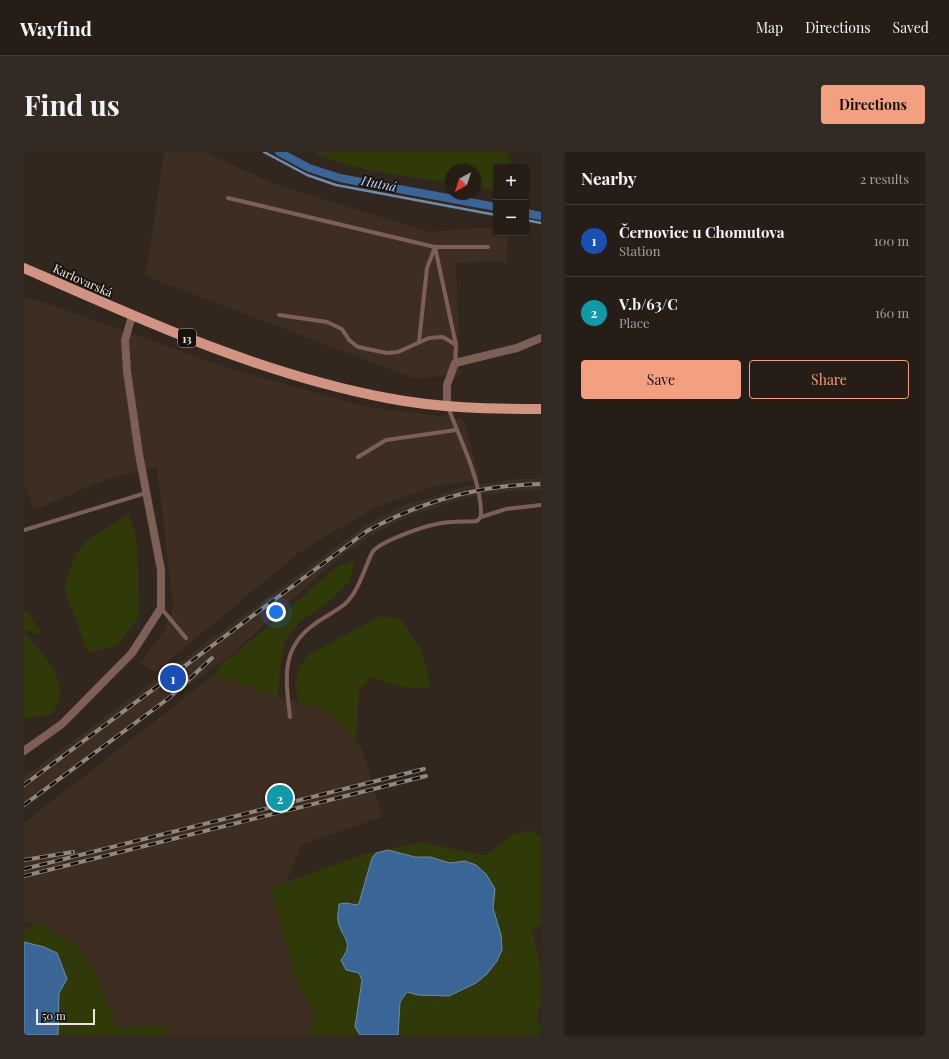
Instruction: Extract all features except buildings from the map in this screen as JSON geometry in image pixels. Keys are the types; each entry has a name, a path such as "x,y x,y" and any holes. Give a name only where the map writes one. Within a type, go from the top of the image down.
{"main road":[{"name":"Karlovarská","path":"24,268 132,316"},
{"name":"13","path":"132,316 242,359 340,388 389,399 448,406 541,409"}],"street":[{"path":"24,751 62,724 132,653 161,608 161,570 127,371 125,340 132,316"},
{"path":"448,406 447,385 456,363 517,348 541,338"}],"lane":[{"path":"228,198 435,247 488,247"},
{"path":"419,342 427,268 435,247"},
{"path":"435,247 456,345 456,363"},
{"path":"279,315 327,322 342,329 349,340 358,347 387,353 398,352 429,338 443,337 456,345"},
{"path":"448,406 482,502 482,517"},
{"path":"358,457 386,440 456,430"},
{"path":"24,530 147,493"},
{"path":"290,716 286,682 290,654 296,640 311,626 345,603 362,577 373,551 389,541 436,524 477,521 482,517 506,509 541,505"},
{"path":"161,608 186,638"}],"shaded area":[{"path":"164,152 205,152 274,184 429,232 493,227 493,236 508,236 507,262 456,263 460,375 413,378 146,276"},
{"path":"24,298 37,300 231,369 367,407 463,419 480,479 432,487 374,508 301,551 155,672 140,663 164,631 173,607 157,467 107,479 34,510 24,483"},
{"path":"541,478 541,490 511,491 469,497 409,516 370,536 334,562 239,648 24,808 24,777 364,526 405,505 467,486 510,480"},
{"path":"213,676 328,711 362,748 382,817 302,844 286,882 270,888 293,970 315,1017 310,1035 171,1035 165,1025 117,1027 96,973 36,922 24,922 24,823"}],"green space":[{"path":"313,152 507,152 511,164 493,164 493,190 481,188 481,164 445,164 445,182 362,168"},
{"path":"129,514 137,541 139,616 118,645 88,653 64,588 76,554 86,541"},
{"path":"354,559 350,581 330,601 299,622 285,641 280,667 278,696 213,676 222,663 277,620 334,569"},
{"path":"24,612 27,612 43,635 24,630"},
{"path":"381,616 401,619 422,651 431,687 407,688 371,677 359,691 356,742 328,711 299,702 295,685 299,667 308,655"},
{"path":"24,632 54,668 61,694 53,714 24,718"},
{"path":"530,830 541,837 541,925 532,929 541,970 541,1002 537,1021 541,1027 541,1035 398,1035 400,1002 408,992 442,997 463,990 481,978 496,964 500,956 502,944 501,936 494,916 495,888 465,861 450,863 430,857 415,857 388,850 372,858 359,903 357,905 346,903 339,904 338,916 348,945 347,952 353,970 359,973 362,980 355,1027 360,1035 310,1035 315,1017 293,970 270,888 365,854 423,842 465,852 487,855 514,834"},
{"path":"36,922 75,944 96,973 117,1027 165,1025 171,1035 58,1035 59,993 67,979 57,953 44,947 24,942 24,931"}],"water":[{"path":"388,850 415,857 430,857 450,863 465,861 476,865 486,874 495,889 493,908 501,935 502,950 497,961 487,974 476,983 449,996 418,995 407,992 400,1002 398,1035 360,1035 355,1027 362,980 359,973 346,970 341,960 347,949 347,944 338,921 339,904 346,903 357,905 359,903 372,858 376,853"},
{"path":"24,942 44,947 57,953 67,979 59,993 58,1035 24,1035"}],"waterway":[{"name":"Hutná","path":"264,152 307,175 336,185 493,214"},
{"path":"279,152 309,168 340,178 493,206"},
{"path":"529,214 541,216"},
{"name":"Hutná","path":"529,221 541,223"}],"railway":[{"path":"24,785 367,531 388,520 430,503 473,491 518,485 541,484"},
{"path":"24,805 169,698 212,658"},
{"path":"24,869 424,769"},
{"path":"24,876 426,776"},
{"path":"24,860 73,852"}],"place":[{"name":"Černovice u Chomutova","path":"173,678"},
{"name":"V.b/63/C","path":"280,798"}]}
